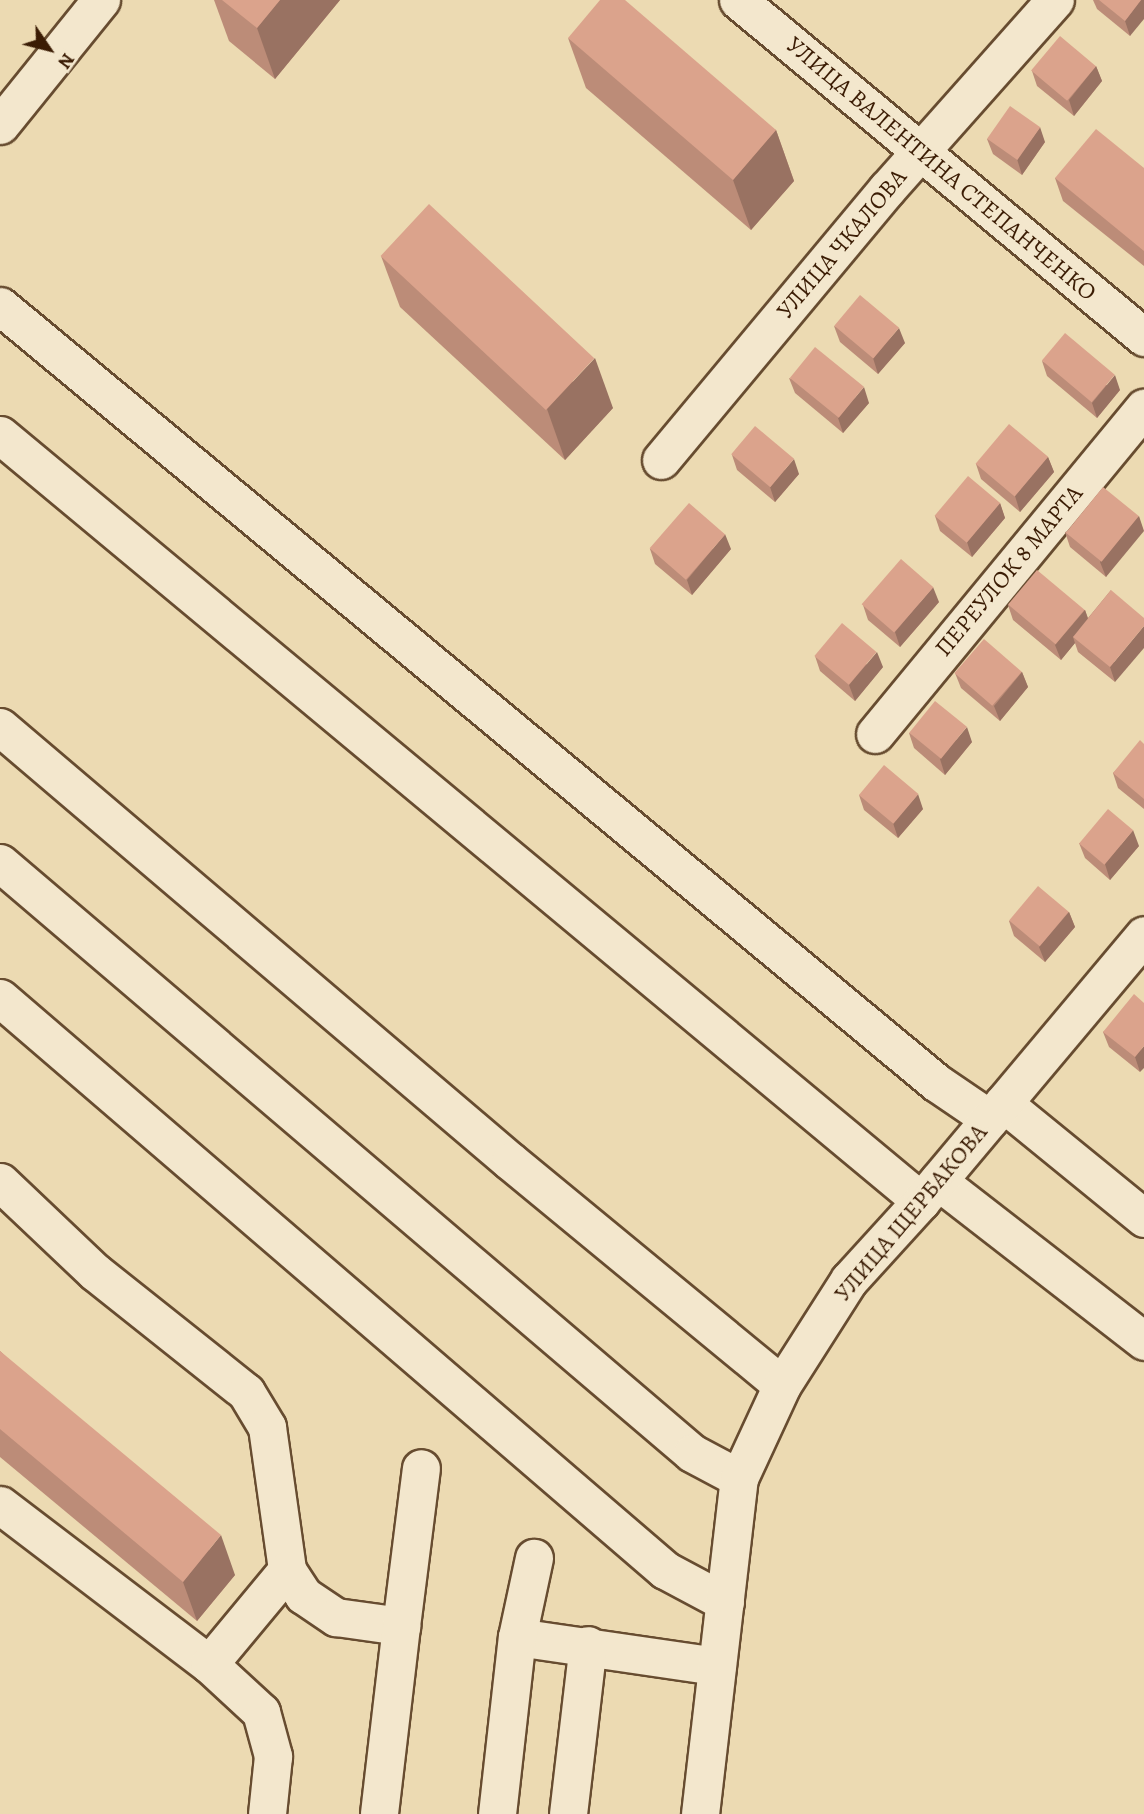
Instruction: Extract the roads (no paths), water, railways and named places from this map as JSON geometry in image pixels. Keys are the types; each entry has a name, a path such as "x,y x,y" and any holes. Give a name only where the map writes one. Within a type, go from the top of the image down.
{"street":[{"path":"3,113 101,0"},
{"name":"УЛИЦА ВАЛЕНТИНА СТЕПАНЧЕНКО","path":"738,0 1144,337"},
{"name":"УЛИЦА ЧКАЛОВА","path":"661,460 920,153 1055,0"},
{"path":"0,306 937,1083 996,1111 1144,1218"},
{"name":"ПЕРЕУЛОК 8 МАРТА","path":"875,734 1144,408"},
{"path":"0,435 929,1191 1144,1341"},
{"path":"0,727 510,1161 782,1385"},
{"path":"0,863 692,1453 739,1478"},
{"name":"УЛИЦА ЩЕРБАКОВА","path":"700,1814 739,1478 782,1385 849,1280 929,1191 1144,935"},
{"path":"0,998 665,1570 725,1602"},
{"path":"0,1182 96,1272 246,1392 267,1427 287,1570 303,1595 336,1617 401,1626"},
{"path":"379,1814 421,1468"},
{"path":"0,1505 209,1664 261,1712 273,1756 267,1814"},
{"path":"497,1814 517,1637 534,1558"},
{"path":"209,1664 287,1570"},
{"path":"517,1637 588,1645 717,1666"},
{"path":"568,1814 588,1645"}]}
